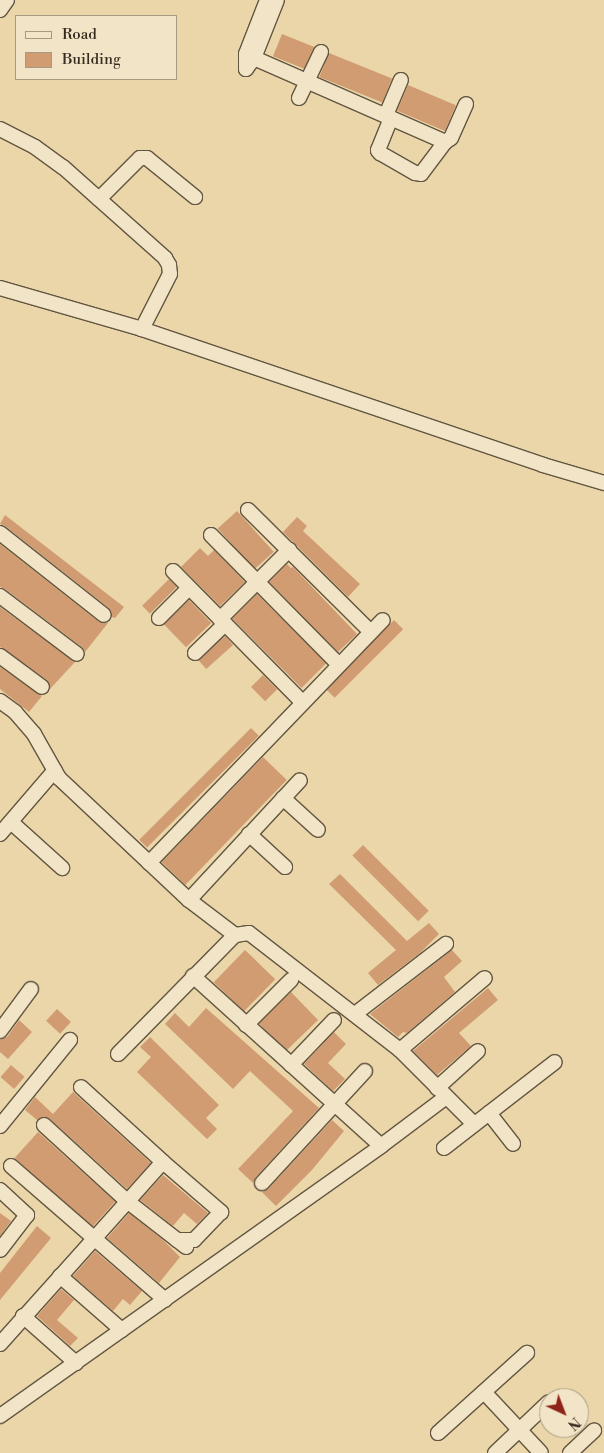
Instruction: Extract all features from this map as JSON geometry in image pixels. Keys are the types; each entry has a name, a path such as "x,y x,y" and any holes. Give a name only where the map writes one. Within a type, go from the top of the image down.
{"street":[{"path":"0,10 7,0"},
{"path":"267,0 246,54 246,69 254,58 277,0"},
{"path":"299,98 321,52"},
{"path":"254,58 445,142"},
{"path":"401,80 378,150 415,173 421,174 445,142 451,138 466,104"},
{"path":"0,143 6,132 49,156 165,258 169,265 170,274 142,329"},
{"path":"99,199 140,158 147,158 195,197"},
{"path":"0,288 142,329 534,462 604,483"},
{"path":"248,510 371,632"},
{"path":"0,533 104,614"},
{"path":"211,535 339,665"},
{"path":"195,653 257,582 289,550"},
{"path":"173,571 303,703"},
{"path":"158,618 190,588"},
{"path":"0,596 77,654"},
{"path":"148,862 382,620"},
{"path":"0,656 42,687"},
{"path":"0,701 15,712 34,734 59,778 189,900 235,935"},
{"path":"0,834 55,770"},
{"path":"189,900 300,780"},
{"path":"283,798 318,830"},
{"path":"10,822 62,868"},
{"path":"249,834 286,867"},
{"path":"118,1054 235,935 249,933 400,1050 474,1124"},
{"path":"355,1014 446,944"},
{"path":"193,976 381,1146"},
{"path":"400,1050 485,978"},
{"path":"246,1024 291,980"},
{"path":"0,1031 31,989"},
{"path":"291,1066 334,1020"},
{"path":"0,1126 70,1040"},
{"path":"0,1416 381,1146 445,1095 478,1051"},
{"path":"444,1148 555,1062"},
{"path":"262,1183 365,1071"},
{"path":"44,1125 128,1201 182,1244 194,1240 221,1212 81,1087"},
{"path":"489,1112 514,1144"},
{"path":"0,1344 23,1316 163,1162"},
{"path":"11,1166 165,1300"},
{"path":"0,1190 27,1215 0,1250"},
{"path":"60,1276 122,1330"},
{"path":"23,1316 76,1363"},
{"path":"438,1433 527,1353"},
{"path":"484,1392 541,1453"},
{"path":"495,1453 539,1412"},
{"path":"570,1453 594,1431"}],"building":[{"path":"282,34 314,47 305,69 273,56"},
{"path":"329,53 392,78 382,103 319,77"},
{"path":"408,85 456,105 445,131 397,111"},
{"path":"237,511 274,552 254,569 218,528"},
{"path":"5,515 124,607 115,618 112,617 109,608 0,524"},
{"path":"297,517 307,526 303,531 360,584 348,597 283,532"},
{"path":"0,544 99,622 108,623 85,652 82,647 0,587"},
{"path":"200,548 208,556 214,550 245,582 220,606 181,567"},
{"path":"287,564 291,568 293,567 357,634 338,652 269,582"},
{"path":"169,579 177,587 150,614 142,606"},
{"path":"257,594 326,663 302,688 232,619"},
{"path":"189,600 211,623 186,647 164,624"},
{"path":"0,607 75,662 50,689 47,680 0,647"},
{"path":"394,620 403,629 335,698 325,689"},
{"path":"225,636 233,645 206,669 198,660"},
{"path":"0,667 42,696 29,712 0,689"},
{"path":"263,675 277,689 265,701 251,687"},
{"path":"251,728 259,736 147,848 139,840"},
{"path":"263,757 287,780 185,885 162,862"},
{"path":"363,845 429,911 418,921 352,856"},
{"path":"340,874 407,941 429,923 439,934 420,953 378,985 368,973 396,950 329,884"},
{"path":"245,950 275,979 244,1012 214,982"},
{"path":"452,950 462,961 444,977 455,992 407,1033 403,1032 398,1037 370,1014"},
{"path":"488,988 498,1000 459,1033 471,1046 437,1075 413,1051"},
{"path":"291,992 318,1020 286,1051 259,1023"},
{"path":"206,1008 319,1108 256,1177 253,1183 238,1169 293,1111 250,1071 233,1089 165,1024 175,1013 189,1027"},
{"path":"57,1009 71,1022 60,1034 46,1021"},
{"path":"19,1020 32,1032 8,1059 0,1052 0,1040 7,1037"},
{"path":"334,1032 346,1044 328,1063 345,1079 333,1091 304,1064"},
{"path":"150,1037 219,1105 206,1118 217,1129 207,1139 137,1072 151,1057 140,1047"},
{"path":"11,1065 25,1077 14,1089 1,1077"},
{"path":"73,1092 151,1163 127,1189 50,1119 42,1117 37,1120 25,1110 35,1097 53,1114"},
{"path":"332,1120 344,1131 312,1170 276,1206 262,1192 268,1189"},
{"path":"38,1132 115,1202 92,1228 15,1158"},
{"path":"163,1175 208,1213 197,1224 184,1213 173,1226 140,1200"},
{"path":"0,1213 11,1221 0,1236"},
{"path":"129,1213 162,1239 180,1257 159,1283 107,1238"},
{"path":"37,1226 51,1238 0,1300 0,1273"},
{"path":"95,1251 142,1291 130,1305 123,1299 113,1311 73,1276"},
{"path":"61,1289 74,1300 57,1320 78,1338 70,1346 37,1316"}]}
